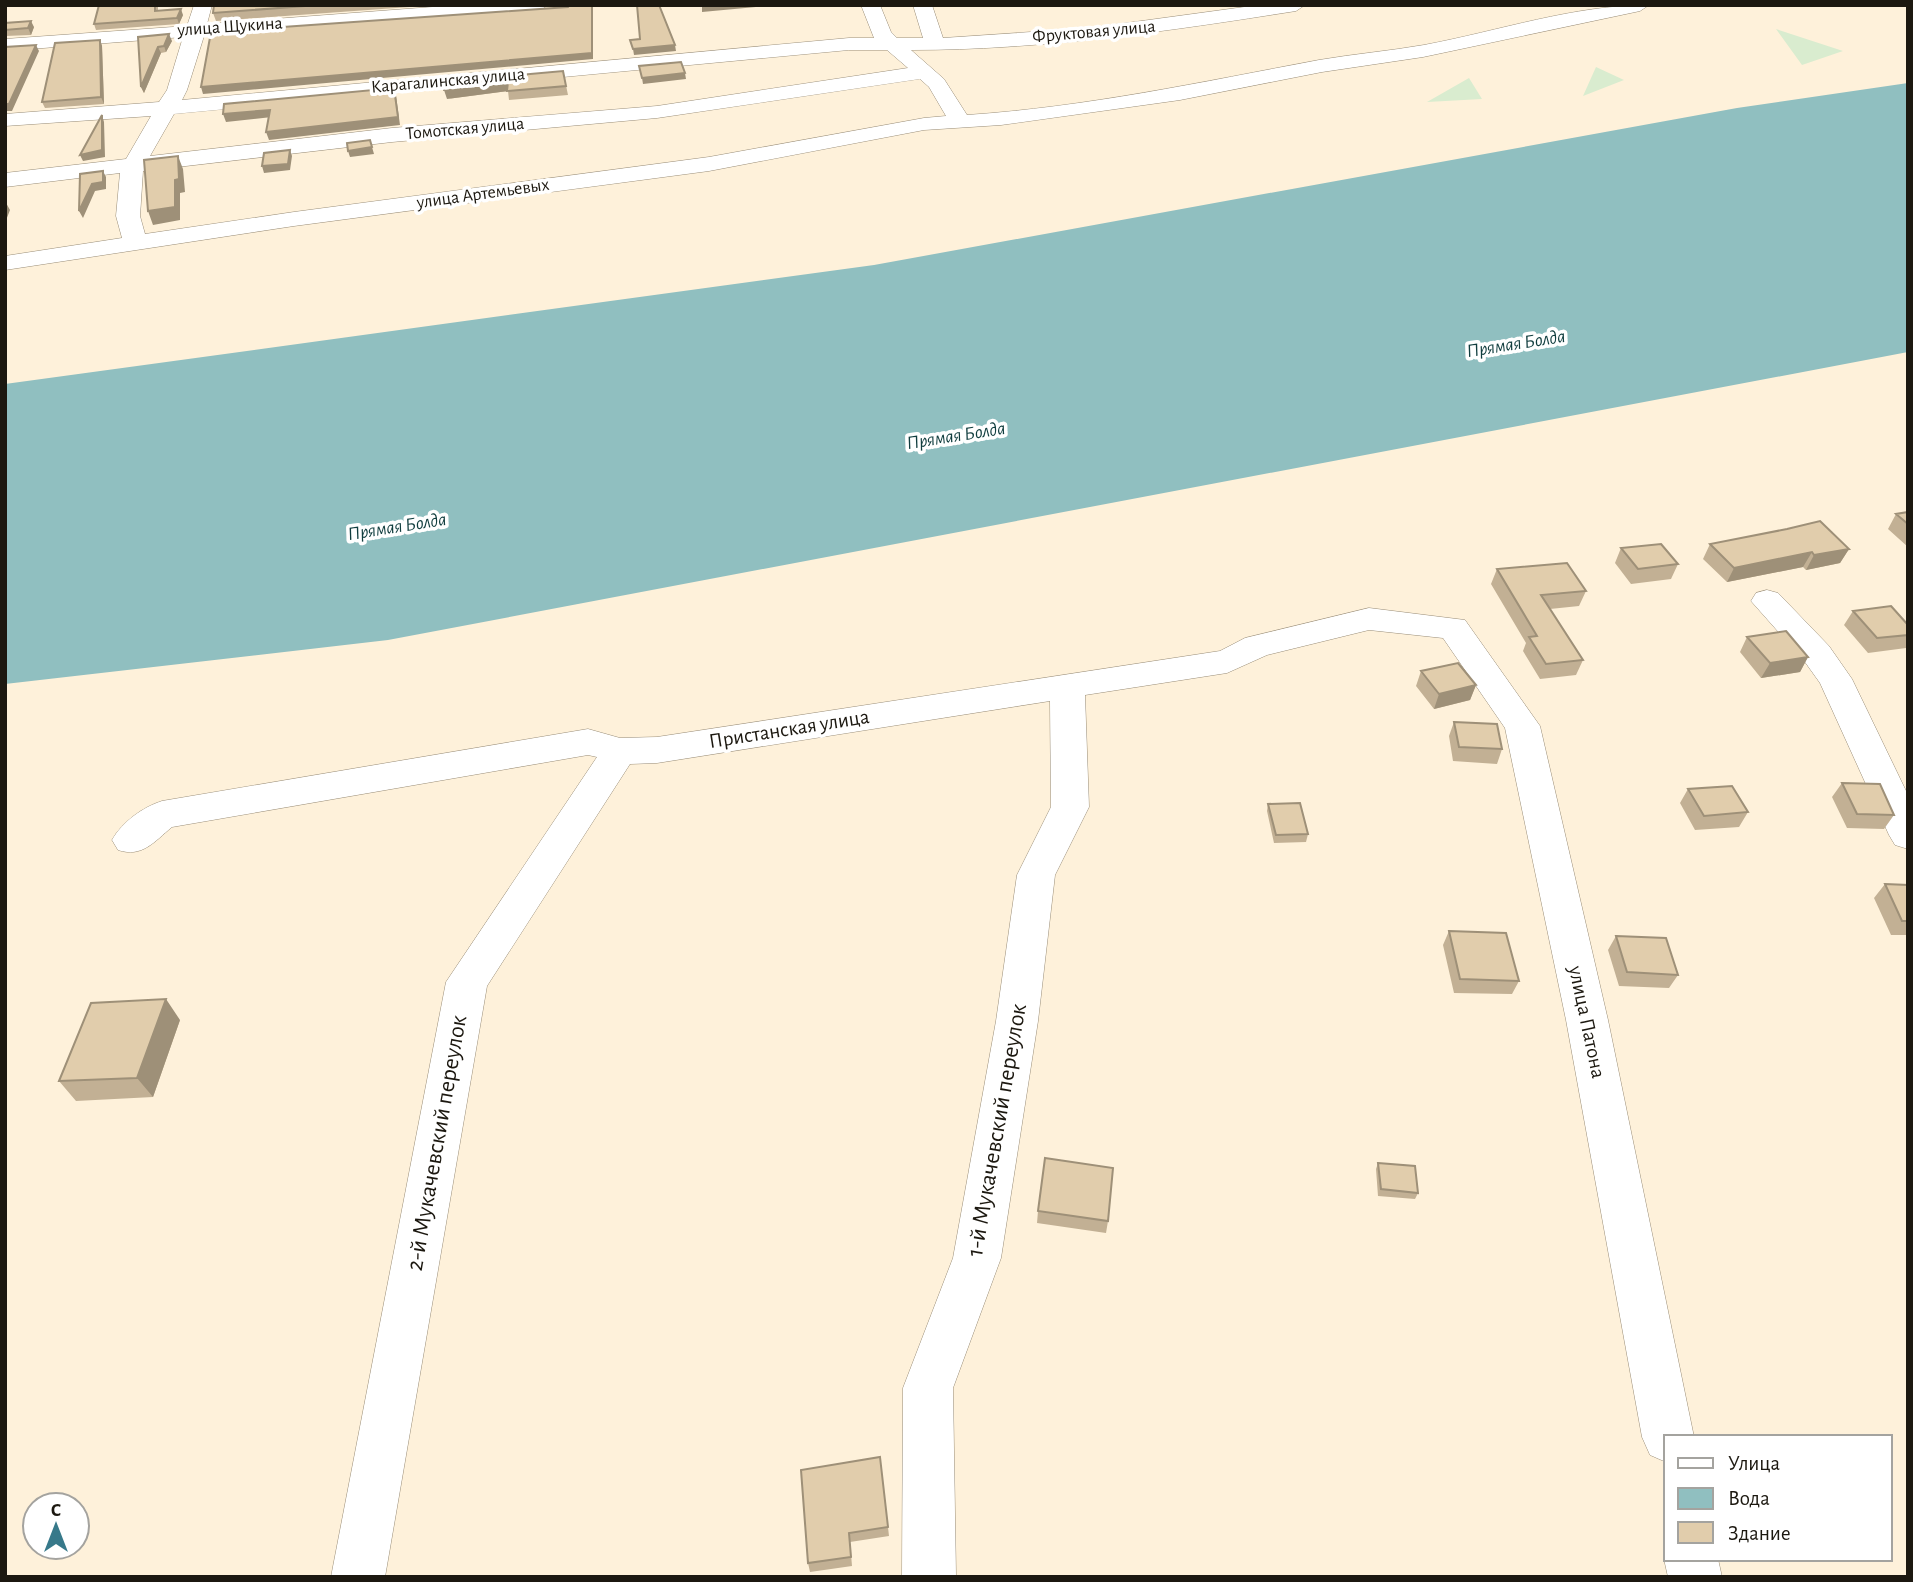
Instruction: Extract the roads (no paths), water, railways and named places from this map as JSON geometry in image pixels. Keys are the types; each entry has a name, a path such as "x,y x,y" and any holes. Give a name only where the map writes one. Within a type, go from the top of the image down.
{"street":[{"path":"136,244 128,216 133,166 177,90 203,5"},
{"name":"улица Щукина","path":"5,45 539,5"},
{"path":"870,5 882,35 937,83 960,121"},
{"path":"922,5 935,44"},
{"name":"Фруктовая улица","path":"890,43 935,44 1090,34 1185,23 1296,5"},
{"name":"улица Артемьевых","path":"5,263 294,219 709,164 924,124 1001,119 1217,88 1322,66 1423,51 1640,5"},
{"name":"Карагалинская улица","path":"5,120 835,45 890,43"},
{"name":"Томотская улица","path":"5,180 392,135 657,112 924,72"},
{"path":"1767,601 1817,654 1835,679 1908,835"},
{"name":"Пристанская улица","path":"131,840 162,815 589,742 620,751 657,750 1227,662 1256,646 1369,619 1453,628"},
{"name":"улица Патона","path":"1453,628 1522,726 1587,1020 1668,1435"},
{"name":"1-й Мукачевский переулок","path":"929,1577 928,1388 977,1258 1017,1021 1036,875 1070,807 1067,685"},
{"name":"2-й Мукачевский переулок","path":"358,1577 467,982 620,751"}],"water":[{"name":"Прямая Болда","path":"1908,83 1908,352 388,640 5,684 5,384 874,265 1737,108"}]}
